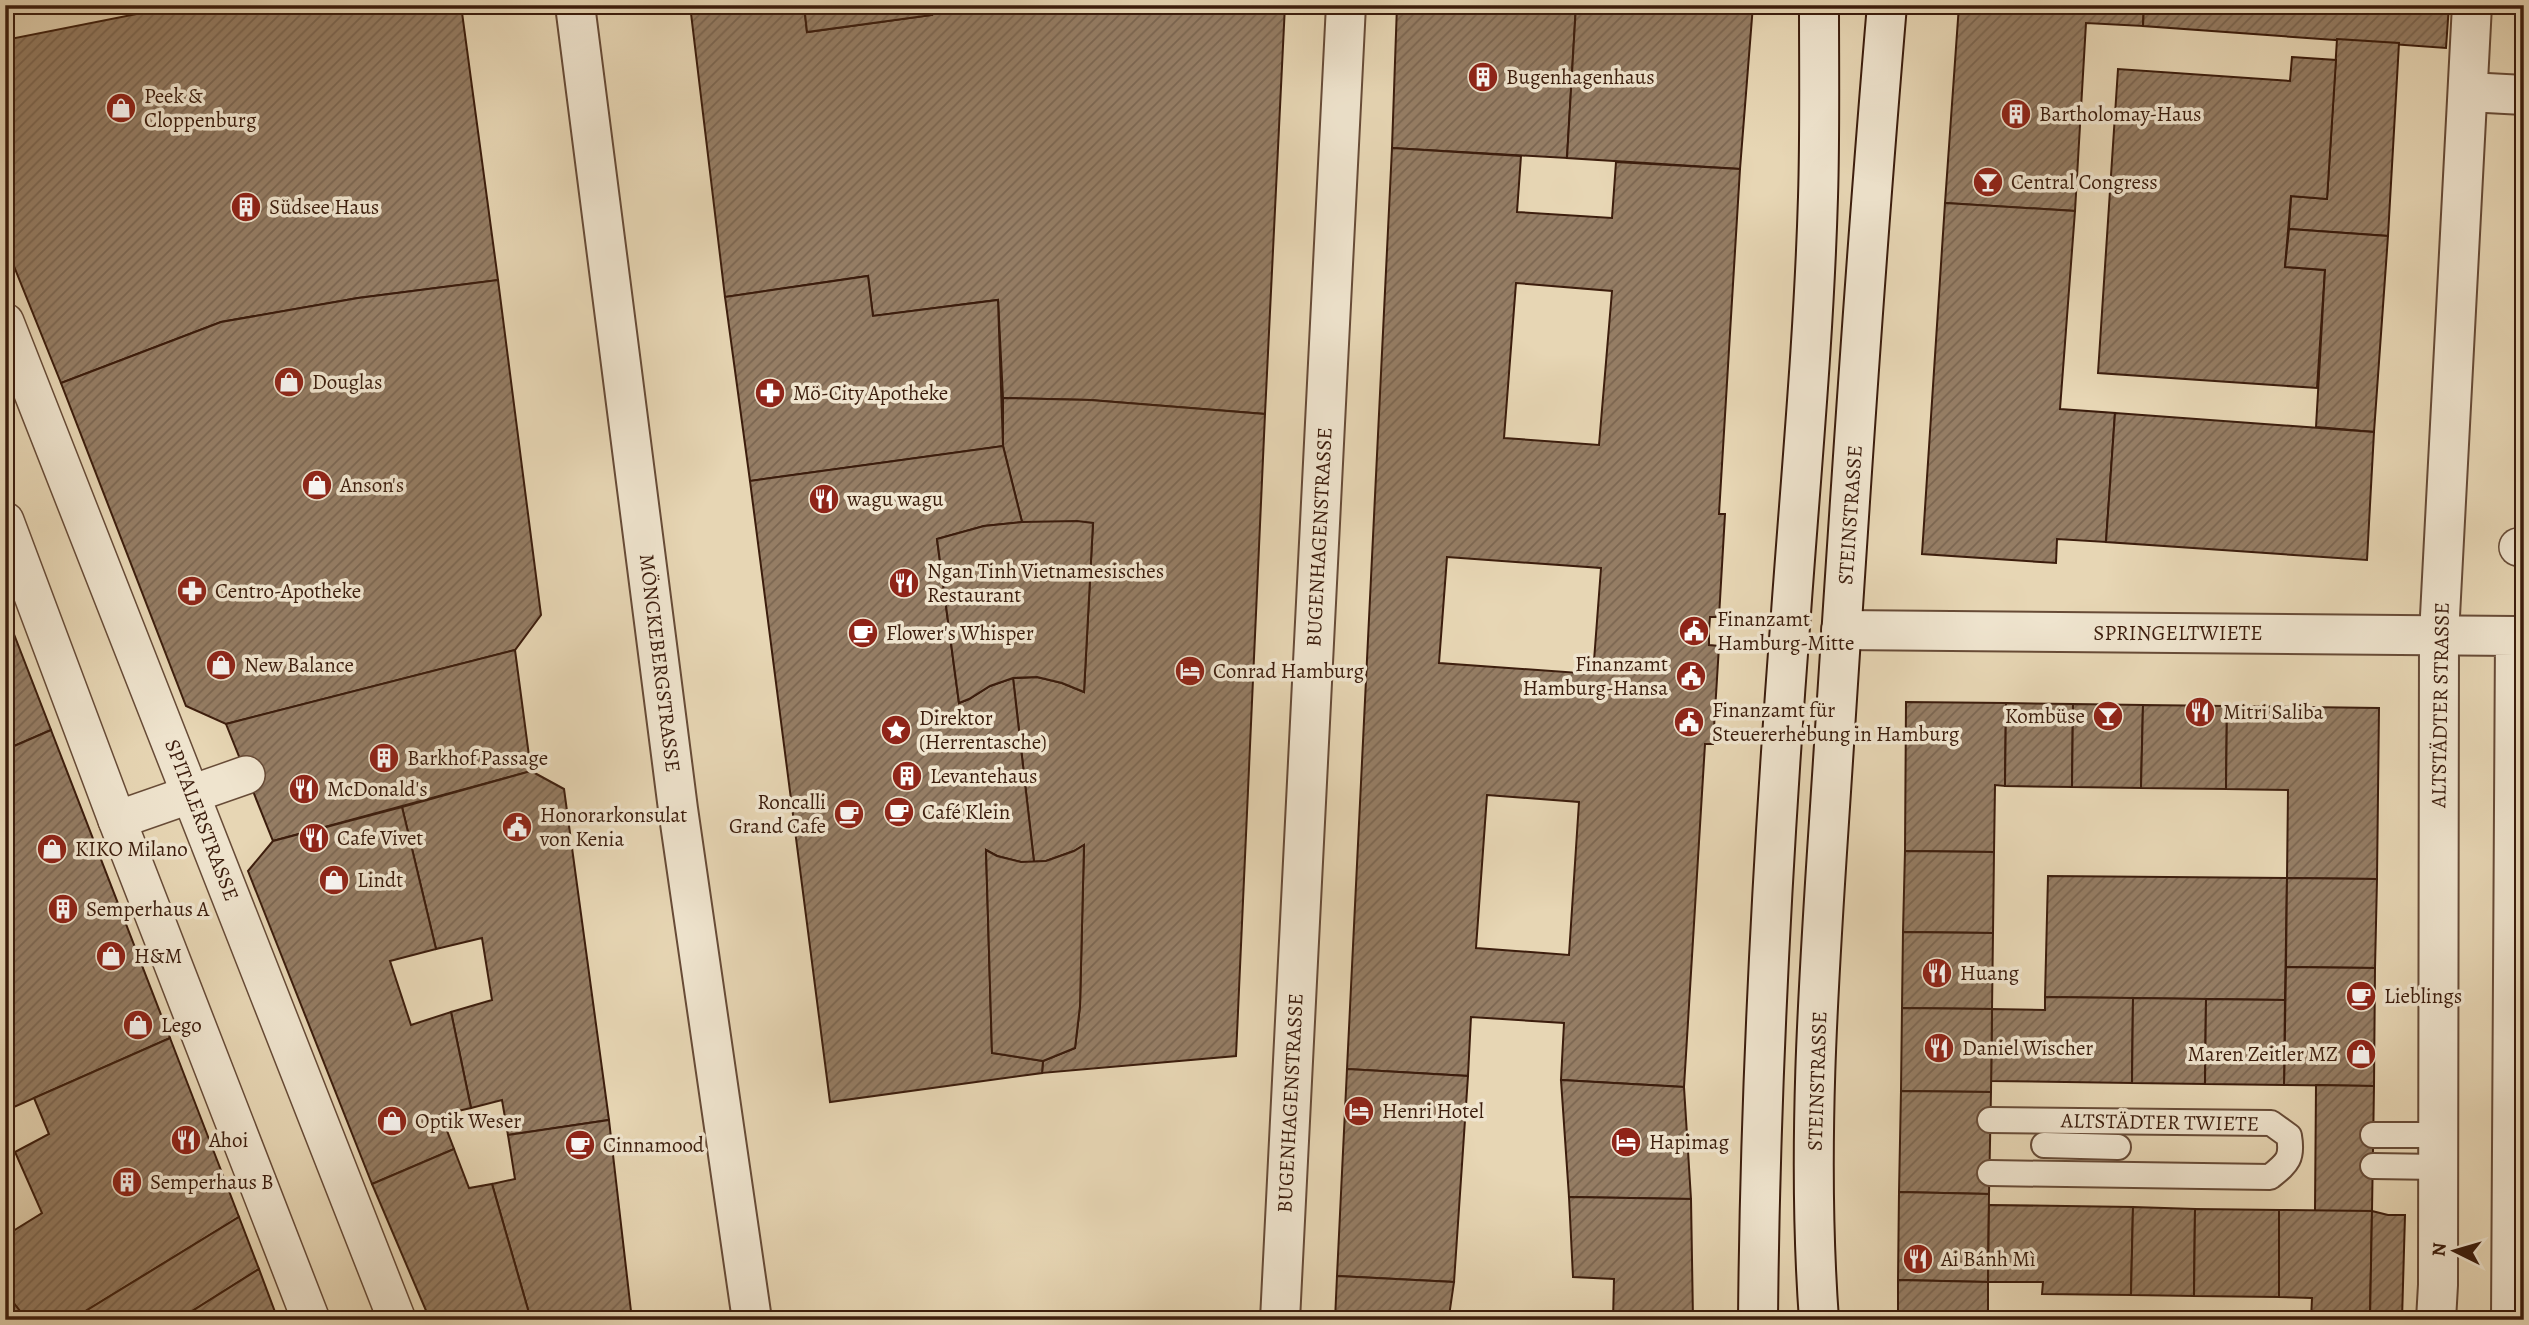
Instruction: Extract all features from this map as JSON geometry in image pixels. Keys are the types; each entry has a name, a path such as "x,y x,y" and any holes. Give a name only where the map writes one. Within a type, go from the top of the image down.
{"street":[{"name":"MÖNCKEBERGSTRASSE","path":"575,5 678,810 752,1320"},
{"name":"BUGENHAGENSTRASSE","path":"1280,1320 1346,5"},
{"path":"1758,1320 1759,1169 1771,927 1806,421 1818,197 1819,5"},
{"name":"STEINSTRASSE","path":"1819,1320 1813,1193 1821,954 1841,630 1887,5"},
{"name":"ALTSTÄDTER STRASSE","path":"2437,1302 2439,635 2472,5"},
{"path":"2468,92 2524,94"},
{"name":"SPITALERSTRASSE","path":"5,322 397,1320"},
{"path":"5,521 310,1320"},
{"name":"SPRINGELTWIETE","path":"1841,630 2515,636 2520,707"},
{"path":"2511,1320 2520,707"},
{"path":"117,820 246,775"}],"lane":[{"path":"2025,1119 2044,1145"},
{"name":"ALTSTÄDTER TWIETE","path":"1990,1120 2271,1123 2289,1136 2292,1149 2288,1163 2270,1177 1990,1173"},
{"path":"2373,1135 2438,1151"},
{"path":"2044,1145 2118,1147"},
{"path":"2022,1173 2044,1145"},
{"path":"2373,1166 2438,1151"}],"building":[{"name":"Südsee Haus","path":"182,5 461,5 498,280 358,298 221,322 61,383 5,244 5,40"},
{"path":"690,5 804,5 807,32 932,15 930,5 1285,5 1265,414 1090,400 1003,398 998,300 873,316 868,276 725,297"},
{"path":"804,5 930,5 932,15 807,32"},
{"name":"Bugenhagenhaus","path":"1397,5 1576,5 1567,158 1392,148"},
{"path":"1576,5 1753,5 1740,169 1567,158"},
{"name":"Bartholomay-Haus","path":"1959,5 2144,5 2143,26 2086,23 2075,211 1945,203"},
{"path":"2144,5 2449,5 2446,48 2143,26"},
{"path":"2337,39 2399,43 2388,236 2289,229 2291,196 2327,199"},
{"path":"2292,57 2336,60 2327,199 2291,196 2285,267 2325,270 2317,388 2098,373 2118,69 2290,81"},
{"path":"1392,148 1521,156 1517,212 1612,218 1616,162 1740,169 1719,514 1725,514 1719,617 1710,617 1709,631 1709,645 1719,646 1713,744 1705,744 1684,1087 1561,1080 1564,1023 1471,1017 1468,1076 1347,1069","holes":["1516,283 1612,291 1599,445 1504,438","1447,557 1601,568 1593,674 1439,663","1487,795 1579,802 1569,955 1476,948"]},
{"path":"1945,203 2075,211 2060,409 2115,413 2106,542 2057,539 2056,563 1922,554"},
{"path":"2289,229 2388,236 2374,432 2316,427 2325,270 2285,267"},
{"path":"868,276 873,316 998,300 1003,446 750,481 725,297"},
{"path":"498,280 541,615 515,650 226,724 186,706 61,383 221,322 358,298"},
{"path":"1003,398 1090,400 1265,414 1236,1056 1042,1073 1043,1061 1075,1048 1080,1006 1084,845 1046,861 1034,862 1013,678 1037,677 1084,692 1093,523 1022,522 1003,446"},
{"path":"2115,413 2374,432 2367,560 2106,542"},
{"name":"Levantehaus","path":"1003,446 1022,522 984,526 937,539 959,703 990,686 1013,678 1034,862 997,856 986,850 992,1053 1043,1061 1042,1073 830,1102 750,481"},
{"path":"1077,521 1093,523 1084,692 1037,677 1013,678 990,686 959,703 937,539 984,526"},
{"path":"5,611 51,730 5,750"},
{"name":"Barkhof Passage","path":"515,650 531,771 273,841 226,724"},
{"path":"1906,702 2006,703 2005,786 1995,785 1994,852 1905,851"},
{"path":"2006,703 2073,704 2072,787 2005,786"},
{"path":"2073,704 2143,705 2141,788 2072,787"},
{"path":"2143,705 2227,706 2226,789 2141,788"},
{"path":"2227,706 2379,708 2377,879 2287,878 2288,790 2226,789"},
{"name":"Semperhaus A","path":"51,730 170,1038 5,1111 5,750"},
{"path":"531,771 564,789 609,1120 508,1135 502,1100 471,1108 451,1012 492,1000 482,938 436,949 402,807"},
{"path":"402,807 436,949 390,961 411,1025 451,1012 471,1108 441,1115 454,1149 372,1184 248,871 273,841"},
{"path":"1084,845 1080,1006 1075,1048 1043,1061 992,1053 986,850 997,856 1021,862 1046,861"},
{"path":"1905,851 1994,852 1993,933 1903,932"},
{"path":"2048,876 2287,878 2285,1000 2045,997"},
{"path":"2287,878 2377,879 2375,968 2286,967"},
{"path":"1903,932 1993,933 1992,1009 1902,1008"},
{"path":"2286,967 2375,968 2374,1086 2284,1085"},
{"path":"2045,997 2133,998 2132,1083 1991,1081 1992,1009 2045,1010"},
{"path":"2133,998 2206,999 2205,1084 2132,1083"},
{"path":"2206,999 2285,1000 2284,1085 2205,1084"},
{"path":"1902,1008 1992,1009 1991,1092 1901,1091"},
{"name":"Semperhaus B","path":"170,1038 239,1217 71,1320 27,1320 5,1292 5,1282 13,1277 5,1266 5,1236 42,1213 15,1152 49,1134 34,1098"},
{"path":"1347,1069 1468,1076 1454,1282 1337,1276"},
{"name":"Hapimag","path":"1561,1080 1684,1087 1691,1199 1569,1197"},
{"path":"2316,1085 2374,1086 2372,1211 2315,1211"},
{"path":"1901,1091 1991,1092 1989,1194 1899,1192"},
{"path":"609,1120 632,1320 531,1320 492,1184 515,1179 508,1135"},
{"path":"454,1149 469,1188 492,1184 531,1320 430,1320 372,1184"},
{"path":"1899,1192 1989,1194 1988,1282 1898,1280"},
{"path":"1569,1197 1691,1199 1693,1320 1613,1320 1614,1279 1573,1277"},
{"path":"1989,1205 2133,1207 2131,1295 2042,1294 2043,1282 1988,1282"},
{"path":"2133,1207 2195,1209 2194,1296 2131,1295"},
{"path":"2195,1209 2279,1210 2279,1297 2194,1296"},
{"path":"2279,1210 2372,1211 2370,1320 2311,1320 2312,1298 2279,1297"},
{"path":"2372,1211 2405,1215 2402,1320 2370,1320"},
{"path":"239,1217 259,1269 178,1320 163,1320 160,1314 152,1320 71,1320"},
{"path":"259,1269 278,1320 178,1320"},
{"path":"1337,1276 1454,1282 1449,1316 1460,1320 1335,1320"},
{"path":"1898,1280 1988,1282 1988,1320 1898,1320"},
{"path":"5,1292 27,1320 5,1320"}],"place":[{"name":"Bugenhagenhaus","path":"1483,77"},
{"name":"Peek & Cloppenburg","path":"121,108"},
{"name":"Bartholomay-Haus","path":"2016,114"},
{"name":"Central Congress","path":"1988,182"},
{"name":"Südsee Haus","path":"246,207"},
{"name":"Douglas","path":"289,382"},
{"name":"Mö-City Apotheke","path":"770,393"},
{"name":"Anson's","path":"317,485"},
{"name":"wagu wagu","path":"824,499"},
{"name":"Ngan Tinh Vietnamesisches Restaurant","path":"904,583"},
{"name":"Centro-Apotheke","path":"192,591"},
{"name":"Finanzamt Hamburg-Mitte","path":"1694,631"},
{"name":"Flower's Whisper","path":"863,633"},
{"name":"New Balance","path":"221,665"},
{"name":"Conrad Hamburg","path":"1190,671"},
{"name":"Finanzamt Hamburg-Hansa","path":"1691,676"},
{"name":"Mitri Saliba","path":"2200,712"},
{"name":"Kombüse","path":"2108,716"},
{"name":"Finanzamt für Steuererhebung in Hamburg","path":"1689,722"},
{"name":"Direktor (Herrentasche)","path":"896,730"},
{"name":"Barkhof Passage","path":"384,758"},
{"name":"Levantehaus","path":"907,776"},
{"name":"McDonald's","path":"304,789"},
{"name":"Café Klein","path":"899,812"},
{"name":"Roncalli Grand Cafe","path":"849,814"},
{"name":"Honorarkonsulat von Kenia","path":"517,827"},
{"name":"Cafe Vivet","path":"314,838"},
{"name":"KIKO Milano","path":"52,849"},
{"name":"Lindt","path":"334,880"},
{"name":"Semperhaus A","path":"63,909"},
{"name":"H&M","path":"111,956"},
{"name":"Huang","path":"1937,973"},
{"name":"Lieblings","path":"2361,996"},
{"name":"Lego","path":"138,1025"},
{"name":"Daniel Wischer","path":"1939,1048"},
{"name":"Maren Zeitler MZ","path":"2361,1054"},
{"name":"Henri Hotel","path":"1359,1111"},
{"name":"Optik Weser","path":"392,1121"},
{"name":"Ahoi","path":"186,1140"},
{"name":"Hapimag","path":"1626,1142"},
{"name":"Cinnamood","path":"580,1145"},
{"name":"Semperhaus B","path":"127,1182"},
{"name":"Ai Bánh Mì","path":"1918,1259"}]}
